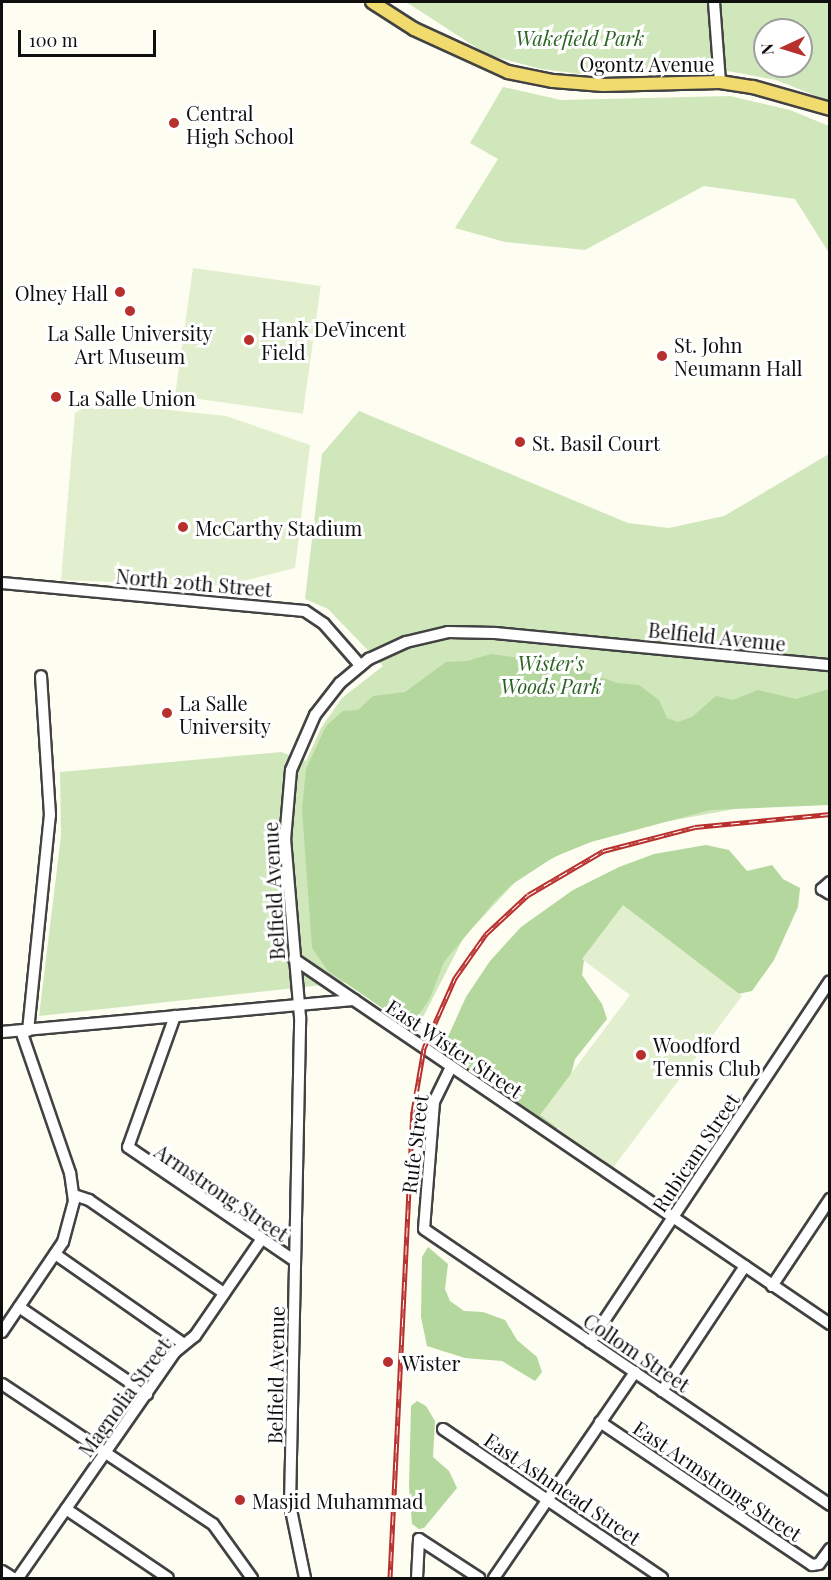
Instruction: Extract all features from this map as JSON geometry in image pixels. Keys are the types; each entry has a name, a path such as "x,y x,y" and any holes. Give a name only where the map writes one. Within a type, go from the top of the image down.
{"main road":[{"name":"Ogontz Avenue","path":"372,2 414,29 508,72 553,81 603,85 720,82 753,87 830,109"}],"street":[{"path":"714,2 720,82"},
{"name":"North 20th Street","path":"2,583 305,611 324,624 360,665"},
{"name":"Belfield Avenue","path":"305,1578 290,1505 299,1004 285,840 291,770 315,715 360,665 406,642 463,631 830,664"},
{"path":"2,1332 56,1254 71,1222 74,1195 25,1031 50,815 41,676"},
{"name":"East Wister Street","path":"294,959 830,1324"},
{"name":"Rubicam Street","path":"590,1342 830,981"},
{"path":"2,1032 354,1000"},
{"name":"Armstrong Street","path":"175,1016 128,1147 261,1240 295,1261"},
{"name":"Rufe Street","path":"424,1229 434,1102 451,1067"},
{"path":"74,1195 88,1200 225,1293"},
{"path":"772,1286 830,1199"},
{"name":"Collom Street","path":"424,1229 830,1505"},
{"name":"Magnolia Street","path":"18,1578 147,1394 184,1344 195,1336 261,1240"},
{"path":"56,1254 184,1344"},
{"path":"662,1391 745,1266"},
{"path":"19,1307 147,1394"},
{"path":"494,1578 635,1372"},
{"path":"2,1384 213,1524 252,1578"},
{"name":"East Armstrong Street","path":"600,1422 816,1567 830,1549"},
{"name":"East Ashmead Street","path":"442,1429 662,1578"},
{"path":"66,1509 168,1578"},
{"path":"417,1578 418,1539 479,1578"},
{"path":"2,1570 13,1578"}],"green space":[{"name":"Wakefield Park","path":"406,2 829,2 829,101 765,78 813,78 813,18 753,18 753,76 700,66 581,74 541,69 488,55"},
{"path":"503,87 561,100 730,96 790,110 829,126 829,253 795,199 704,186 585,250 505,242 455,228 498,159 470,143"},
{"name":"Hank DeVincent Field","path":"193,268 321,286 303,414 175,396"},
{"name":"McCarthy Stadium","path":"94,402 226,416 310,445 295,568 223,586 61,580 75,413"},
{"name":"Wister's Woods Park","path":"359,411 628,523 669,528 724,516 829,454 829,801 740,808 599,834 523,874 464,937 420,1023 349,982 39,1016 61,836 60,772 281,752 306,761 321,728 342,698 383,666 328,609 305,599 322,454"},
{"path":"491,654 563,664 617,683 639,685 659,700 667,718 678,722 692,717 716,696 733,700 758,690 796,699 829,689 829,805 710,810 591,842 554,857 511,885 494,902 444,962 430,998 416,1019 404,1023 328,971 312,948 302,809 306,769 326,726 343,711 358,710 373,696 405,692 446,662 467,661"},
{"path":"706,845 729,850 747,871 772,865 783,879 800,888 798,907 774,960 752,991 738,994 584,960 582,975 602,1004 607,1019 575,1059 557,1129 449,1055 446,1041 466,997 490,961 521,927 573,890 619,867 654,854"},
{"name":"Woodford Tennis Club","path":"623,905 742,996 612,1169 540,1115 630,995 582,959"},
{"path":"428,1247 448,1264 445,1289 450,1301 464,1311 483,1312 505,1320 517,1340 537,1357 542,1372 535,1381 502,1361 465,1358 427,1346 421,1317 422,1257"},
{"path":"417,1401 426,1406 435,1421 433,1457 449,1471 457,1488 424,1528 419,1529 412,1524 409,1486 411,1406"}],"railway":[{"path":"390,1578 413,1112 424,1048 455,978 486,934 528,895 603,851 695,827 830,814"}],"place":[{"name":"Central High School","path":"174,123"},
{"name":"Olney Hall","path":"120,292"},
{"name":"La Salle University Art Museum","path":"130,311"},
{"name":"Hank DeVincent Field","path":"249,340"},
{"name":"St. John Neumann Hall","path":"662,356"},
{"name":"La Salle Union","path":"56,397"},
{"name":"St. Basil Court","path":"520,442"},
{"name":"McCarthy Stadium","path":"183,527"},
{"name":"La Salle University","path":"167,713"},
{"name":"Woodford Tennis Club","path":"641,1055"},
{"name":"Wister","path":"388,1362"},
{"name":"Masjid Muhammad","path":"240,1500"}]}
